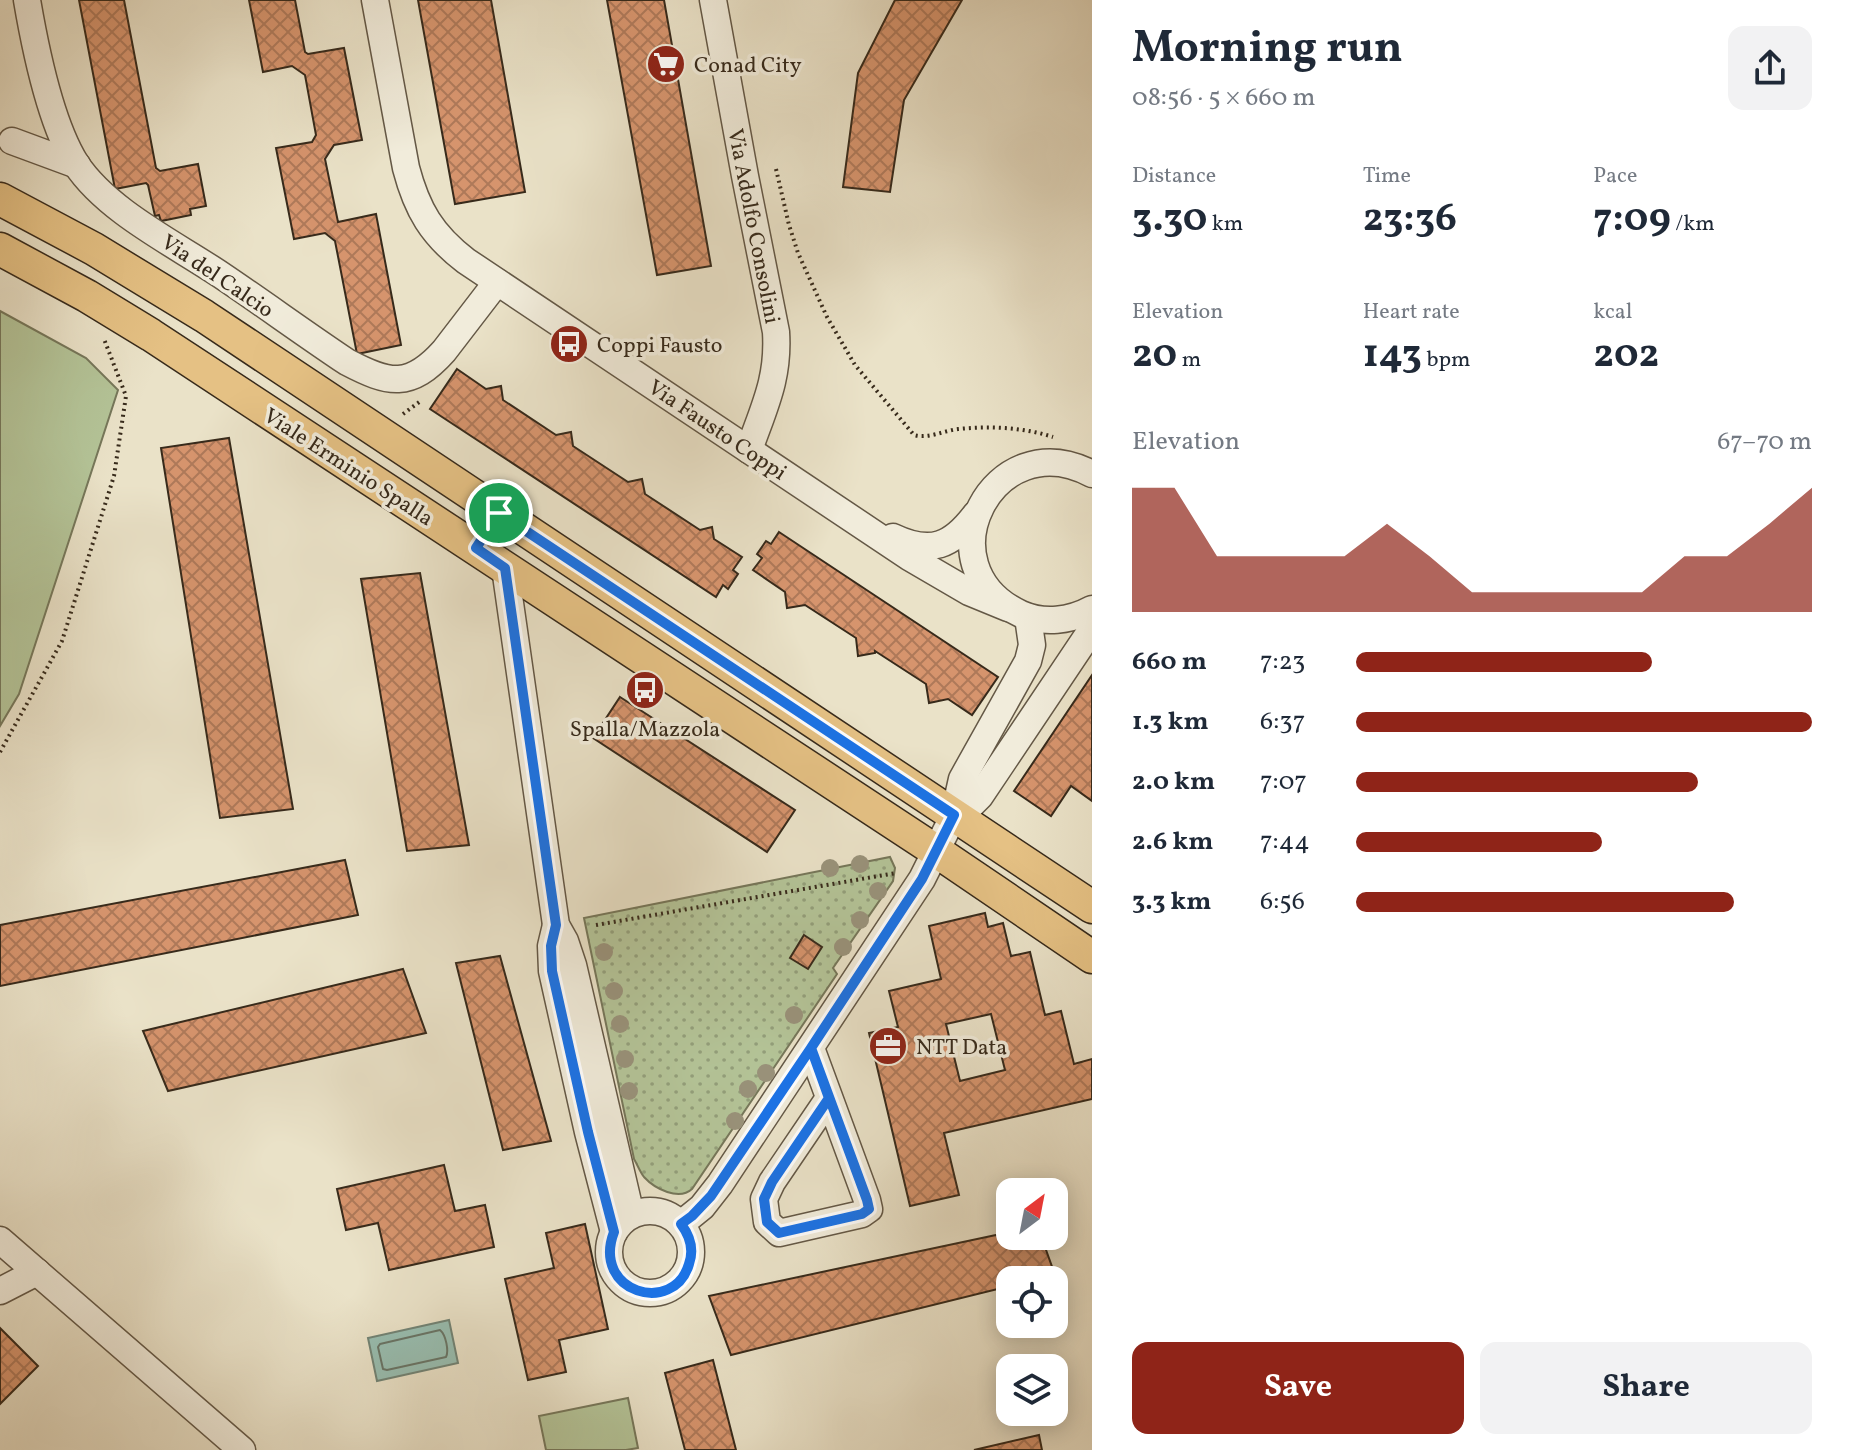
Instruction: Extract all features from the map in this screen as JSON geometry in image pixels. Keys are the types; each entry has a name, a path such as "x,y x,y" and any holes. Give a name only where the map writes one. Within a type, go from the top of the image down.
{"main road":[{"name":"Viale Erminio Spalla","path":"0,199 94,249 204,316 1092,907"},
{"name":"Viale Erminio Spalla","path":"0,249 144,331 936,851 1092,957"}],"street":[{"name":"Via del Calcio","path":"27,0 58,125 77,165 92,183 128,215 347,362 378,377 400,379 427,368 444,351 497,282"},
{"name":"Via Fausto Coppi","path":"375,0 406,168 414,196 426,221 441,240 497,282 932,572 969,592 1050,621 1063,620 1092,609"},
{"name":"Via Adolfo Consolini","path":"713,0 776,332 776,365 771,391 749,450"},
{"path":"12,141 77,165"},
{"name":"Via Fausto Coppi","path":"847,515 903,542 936,546 963,532 1000,481 1022,468 1061,463 1092,474"},
{"path":"681,1224 711,1196 922,879 954,815 967,768 1028,661 1032,645 1018,612 991,594 975,564 971,544 978,511"},
{"path":"476,548 499,513"},
{"path":"505,568 556,925 573,965 602,1141 622,1223"},
{"path":"954,815 980,796 1092,629"},
{"path":"811,1048 869,1209 862,1214 779,1233 767,1222 764,1199 780,1169 829,1098"},
{"path":"655,1210 667,1213 681,1224 691,1243 692,1256 681,1280 657,1293 644,1293 620,1280 609,1256 610,1243 622,1223 643,1211 655,1210"},
{"path":"0,1240 242,1450"},
{"path":"0,1291 37,1272"}],"path":[{"path":"776,169 798,253 827,317 855,365 914,435 924,437 988,427 1027,430 1063,442"},
{"path":"0,752 62,641 114,476 126,396 104,339"},
{"path":"596,925 895,874 902,867"}],"green space":[{"path":"0,311 86,358 118,390 19,694 0,726"},
{"path":"890,857 895,868 893,881 833,968 837,974 692,1189 674,1194 654,1186 644,1177 634,1159 584,918"},
{"path":"628,1398 638,1448 546,1450 539,1416"}],"water":[{"path":"449,1320 458,1363 377,1381 368,1338"}],"building":[{"path":"79,0 124,0 156,168 160,171 198,164 206,206 190,209 191,215 161,221 159,215 155,216 146,183 115,189"},
{"path":"249,0 295,0 305,52 308,54 344,48 362,140 334,145 325,159 338,222 376,214 401,345 357,354 335,241 325,233 294,239 276,148 312,142 316,135 305,75 292,66 263,72"},
{"path":"418,0 491,0 525,192 455,204"},
{"path":"607,0 664,0 711,266 657,275"},
{"path":"895,0 962,0 904,100 890,192 843,187 858,73"},
{"path":"457,369 486,389 501,386 503,400 556,435 571,432 573,446 628,482 642,479 645,494 700,530 712,527 714,539 742,557 733,570 738,574 728,589 723,585 716,597 430,409"},
{"path":"229,438 293,809 220,818 161,448"},
{"path":"779,532 998,677 972,715 948,699 929,703 926,684 875,651 858,656 856,638 805,605 787,608 785,592 753,570 762,558 757,554 766,541 771,544"},
{"path":"420,573 469,845 407,851 361,579"},
{"path":"1092,675 1092,801 1071,786 1051,816 1014,791"},
{"path":"620,697 795,810 767,852 593,738"},
{"path":"345,860 358,915 0,986 0,925"},
{"path":"985,913 988,927 1003,923 1011,956 1030,952 1045,1015 1061,1011 1074,1064 1092,1059 1092,1099 944,1133 959,1195 910,1206 869,1033 898,1027 889,991 941,979 929,926","holes":["991,1014 1005,1070 960,1081 946,1024"]},
{"path":"804,935 822,947 808,969 790,958"},
{"path":"500,956 551,1141 503,1150 456,963"},
{"path":"403,969 426,1033 168,1091 143,1031"},
{"path":"444,1165 455,1211 485,1205 494,1247 389,1270 378,1223 346,1230 337,1189"},
{"path":"585,1224 608,1329 559,1340 566,1372 528,1380 505,1279 554,1268 546,1233"},
{"path":"996,1235 996,1250 1046,1250 1052,1266 996,1266 996,1289 731,1355 709,1296"},
{"path":"0,1328 38,1366 0,1404"},
{"path":"713,1360 736,1450 685,1450 665,1373"},
{"path":"1039,1435 1042,1450 974,1450"}],"place":[{"name":"Conad City","path":"666,64"},
{"name":"Coppi Fausto","path":"569,344"},
{"name":"Spalla/Mazzola","path":"645,690"},
{"name":"NTT Data","path":"888,1046"}],"route":[{"path":"499,513 476,548 505,568 556,925 551,946 552,971 614,1232 609,1256 620,1280 644,1293 657,1293 681,1280 688,1269 692,1256 691,1243 681,1224 711,1196 811,1048 829,1098 772,1182 764,1199 767,1222 779,1233 862,1214 869,1209 811,1048 922,879 954,815 499,513"}]}
